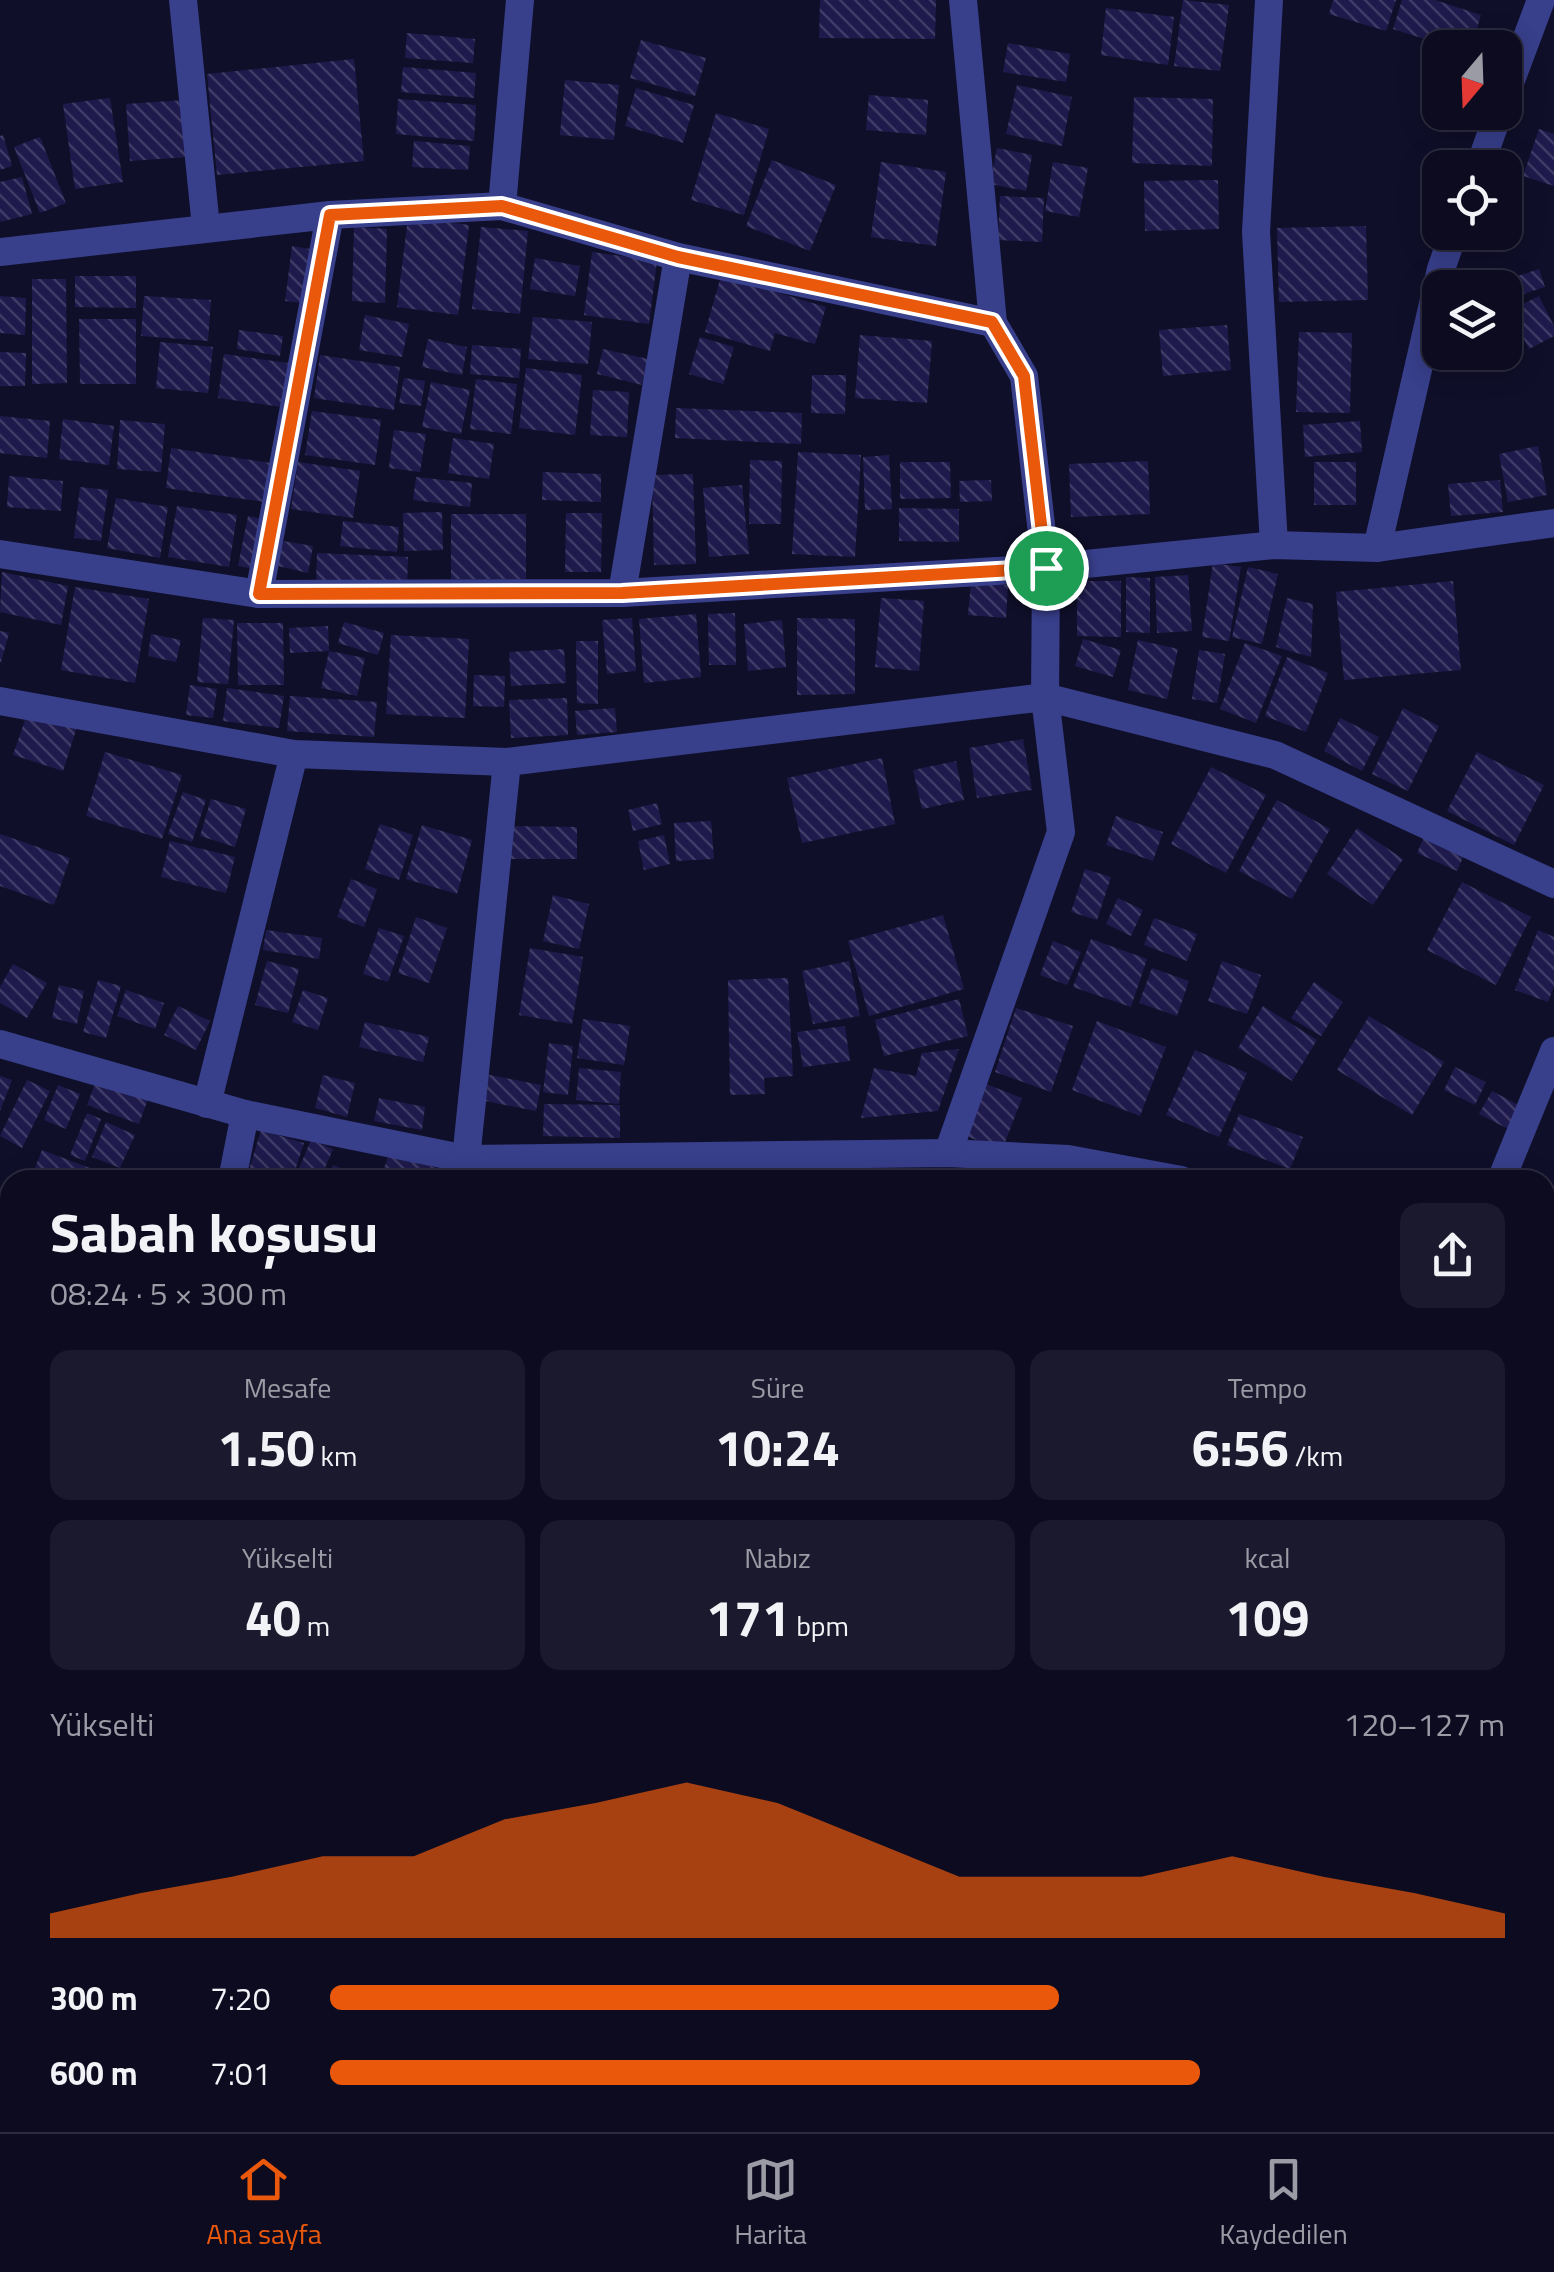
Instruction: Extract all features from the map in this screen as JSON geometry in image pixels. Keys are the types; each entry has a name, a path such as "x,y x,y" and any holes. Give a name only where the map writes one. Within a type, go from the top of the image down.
{"street":[{"path":"183,0 206,227"},
{"path":"502,206 520,0"},
{"path":"948,1153 1061,832 1045,697 1046,568 1024,376 992,322 963,0"},
{"path":"1269,0 1256,232 1274,545"},
{"path":"1522,51 1541,0"},
{"path":"0,252 330,215 502,206 678,257 992,322"},
{"path":"259,594 330,215"},
{"path":"1377,548 1448,250"},
{"path":"622,593 678,257"},
{"path":"0,554 259,594 622,593 1046,568 1274,545 1377,548 1554,523"},
{"path":"0,701 294,754 506,762 1045,697 1275,755 1554,884"},
{"path":"207,1104 294,754"},
{"path":"466,1158 506,762"},
{"path":"0,1044 246,1114 466,1158 948,1153 1066,1170"},
{"path":"1505,1170 1554,1051"},
{"path":"234,1170 246,1114"}],"building":[{"path":"820,0 936,0 935,39 819,38"},
{"path":"1183,0 1229,5 1220,71 1174,66"},
{"path":"1333,0 1396,0 1386,31 1329,14"},
{"path":"1402,0 1435,0 1481,15 1476,30 1422,30 1422,38 1393,29"},
{"path":"1106,8 1174,17 1168,65 1101,55"},
{"path":"407,33 475,39 473,63 405,58"},
{"path":"641,40 706,58 695,96 630,78"},
{"path":"1008,43 1070,54 1066,82 1003,72"},
{"path":"354,59 364,161 217,175 207,74"},
{"path":"403,67 476,73 474,98 401,92"},
{"path":"565,80 619,85 614,140 560,135"},
{"path":"1017,85 1072,97 1062,146 1006,134"},
{"path":"636,88 694,105 683,143 625,126"},
{"path":"869,95 928,100 926,135 866,130"},
{"path":"1134,97 1213,99 1212,166 1132,163"},
{"path":"110,98 123,182 75,189 63,104"},
{"path":"398,99 476,105 474,141 396,134"},
{"path":"184,100 188,157 130,161 126,104"},
{"path":"716,113 769,129 744,215 691,200"},
{"path":"1539,129 1554,134 1554,186 1523,176"},
{"path":"3,135 12,166 0,170 0,136"},
{"path":"40,137 66,203 40,213 14,147"},
{"path":"414,141 470,146 468,170 412,167"},
{"path":"997,148 1032,155 1026,191 990,184"},
{"path":"772,160 836,185 810,251 746,226"},
{"path":"881,162 946,172 936,246 871,237"},
{"path":"1053,162 1088,168 1079,217 1045,211"},
{"path":"22,177 32,214 0,222 0,182"},
{"path":"1218,180 1219,229 1145,231 1144,181"},
{"path":"1000,196 1044,198 1042,242 998,240"},
{"path":"408,217 469,225 458,315 397,307"},
{"path":"1366,226 1368,300 1279,302 1277,228"},
{"path":"354,227 387,229 385,303 352,301"},
{"path":"481,227 528,231 520,314 472,309"},
{"path":"292,246 316,250 309,304 285,301"},
{"path":"592,252 657,261 649,324 584,315"},
{"path":"535,258 580,266 575,296 530,289"},
{"path":"1539,269 1545,287 1522,294 1522,275"},
{"path":"75,276 136,276 136,308 75,307"},
{"path":"721,276 826,307 815,344 775,333 770,351 705,332"},
{"path":"32,279 66,279 67,383 32,384"},
{"path":"0,296 26,298 25,335 0,333"},
{"path":"144,296 211,300 208,341 141,336"},
{"path":"1539,296 1554,326 1554,336 1529,349 1522,336 1522,304"},
{"path":"365,315 409,324 402,357 359,350"},
{"path":"533,317 592,322 588,364 528,359"},
{"path":"79,319 136,319 136,384 80,384"},
{"path":"1227,325 1231,370 1163,376 1159,330"},
{"path":"239,330 283,336 280,356 237,349"},
{"path":"1299,332 1352,333 1350,413 1296,412"},
{"path":"860,335 932,341 927,403 855,398"},
{"path":"700,337 734,347 723,384 689,374"},
{"path":"428,339 467,347 462,375 422,367"},
{"path":"160,342 213,347 208,393 156,388"},
{"path":"472,345 521,349 519,378 470,374"},
{"path":"603,349 648,359 642,385 597,374"},
{"path":"0,352 26,353 25,386 0,386"},
{"path":"224,354 295,364 289,408 218,398"},
{"path":"320,355 400,367 394,410 314,398"},
{"path":"526,368 582,375 575,435 519,428"},
{"path":"812,375 846,375 845,414 811,413"},
{"path":"404,378 425,381 421,406 399,403"},
{"path":"476,379 517,384 511,434 470,429"},
{"path":"431,382 470,390 461,434 422,427"},
{"path":"593,390 629,392 627,437 590,435"},
{"path":"676,408 802,413 801,444 675,438"},
{"path":"312,411 381,420 375,465 305,455"},
{"path":"0,416 50,421 47,458 0,453"},
{"path":"63,419 114,426 109,465 59,459"},
{"path":"120,420 165,424 161,472 117,469"},
{"path":"1360,421 1362,452 1305,457 1303,425"},
{"path":"394,430 426,434 420,472 389,468"},
{"path":"453,438 494,444 489,479 448,473"},
{"path":"1538,446 1547,495 1508,502 1499,454"},
{"path":"171,448 277,464 272,503 166,488"},
{"path":"798,452 861,455 855,557 792,554"},
{"path":"889,455 892,509 865,510 863,457"},
{"path":"750,460 782,461 781,524 749,524"},
{"path":"1148,461 1150,514 1071,517 1069,464"},
{"path":"298,462 360,471 353,518 291,509"},
{"path":"900,462 950,462 951,498 900,499"},
{"path":"1314,462 1356,462 1356,505 1314,505"},
{"path":"543,472 601,474 601,502 542,500"},
{"path":"693,474 696,564 654,565 652,475"},
{"path":"9,476 63,481 61,511 7,507"},
{"path":"416,477 472,483 470,507 413,500"},
{"path":"991,480 992,501 960,502 959,481"},
{"path":"1500,480 1503,512 1451,516 1448,484"},
{"path":"742,485 749,554 709,557 703,488"},
{"path":"80,487 108,490 101,541 74,538"},
{"path":"116,498 168,507 160,558 107,548"},
{"path":"177,506 237,515 229,567 168,557"},
{"path":"899,508 959,509 959,542 899,541"},
{"path":"442,512 443,550 404,551 403,513"},
{"path":"566,513 602,513 601,572 565,572"},
{"path":"451,514 526,514 526,579 451,579"},
{"path":"248,516 263,519 254,569 238,566"},
{"path":"343,521 399,527 397,552 340,546"},
{"path":"283,541 313,546 308,573 278,566"},
{"path":"317,553 408,557 407,586 316,583"},
{"path":"1213,563 1241,567 1229,641 1202,637"},
{"path":"1248,567 1278,574 1262,644 1232,637"},
{"path":"2,572 68,586 61,625 0,612"},
{"path":"1188,575 1192,631 1157,633 1155,577"},
{"path":"1126,577 1150,578 1150,633 1126,632"},
{"path":"1077,581 1121,581 1121,637 1077,636"},
{"path":"1453,581 1461,670 1344,680 1336,592"},
{"path":"971,582 1008,585 1006,618 968,615"},
{"path":"75,587 149,599 135,683 61,670"},
{"path":"881,598 924,601 919,671 875,667"},
{"path":"1287,598 1313,604 1311,657 1276,647"},
{"path":"735,613 736,665 709,665 708,614"},
{"path":"696,614 701,677 644,683 639,619"},
{"path":"203,618 234,620 228,684 197,682"},
{"path":"632,618 636,671 607,674 602,620"},
{"path":"797,618 855,619 855,694 797,695"},
{"path":"782,620 786,667 748,671 744,624"},
{"path":"344,622 384,633 378,655 338,643"},
{"path":"237,623 283,623 284,685 238,685"},
{"path":"328,626 329,651 290,653 289,628"},
{"path":"0,631 9,633 1,662 0,662"},
{"path":"151,634 181,640 176,662 148,656"},
{"path":"391,635 469,639 465,718 386,714"},
{"path":"1083,639 1121,650 1113,677 1075,666"},
{"path":"1138,640 1178,649 1167,699 1128,690"},
{"path":"576,641 598,641 598,704 577,703"},
{"path":"1245,643 1282,656 1256,723 1220,709"},
{"path":"564,649 566,683 511,686 509,652"},
{"path":"1199,650 1225,654 1217,703 1192,699"},
{"path":"329,651 365,658 357,696 321,688"},
{"path":"1287,657 1328,673 1306,732 1265,716"},
{"path":"474,675 505,676 504,707 473,706"},
{"path":"190,685 217,689 213,718 186,715"},
{"path":"227,688 284,696 279,728 223,721"},
{"path":"290,696 377,702 374,737 287,731"},
{"path":"567,698 568,735 511,738 509,700"},
{"path":"615,708 617,732 577,735 575,711"},
{"path":"1403,708 1439,726 1408,791 1372,774"},
{"path":"28,711 77,727 63,771 13,755"},
{"path":"1340,718 1379,737 1362,771 1324,751"},
{"path":"1023,739 1032,790 977,798 969,748"},
{"path":"105,752 182,775 162,839 86,816"},
{"path":"1477,752 1544,785 1514,845 1447,811"},
{"path":"882,758 895,824 802,843 787,778"},
{"path":"956,761 964,800 922,809 913,770"},
{"path":"1211,767 1266,795 1226,873 1171,844"},
{"path":"183,792 206,800 192,842 168,834"},
{"path":"211,799 246,809 235,847 200,836"},
{"path":"1277,800 1330,829 1292,899 1239,871"},
{"path":"657,803 662,824 633,831 628,810"},
{"path":"1116,816 1163,832 1153,861 1106,845"},
{"path":"711,821 714,859 676,861 674,823"},
{"path":"380,824 413,835 399,880 365,869"},
{"path":"422,825 472,840 457,894 406,879"},
{"path":"509,826 577,827 577,859 508,859"},
{"path":"1357,828 1403,859 1373,905 1327,874"},
{"path":"1427,830 1467,848 1457,871 1417,853"},
{"path":"0,834 70,858 54,905 0,886"},
{"path":"664,835 670,864 644,870 638,841"},
{"path":"170,841 235,857 226,893 161,877"},
{"path":"1085,869 1111,877 1097,920 1071,912"},
{"path":"351,879 377,889 364,927 337,917"},
{"path":"1462,882 1531,917 1496,985 1427,950"},
{"path":"553,895 589,904 579,949 543,941"},
{"path":"1118,898 1143,910 1131,936 1106,924"},
{"path":"943,915 964,989 869,1016 848,941"},
{"path":"416,917 447,928 429,983 398,973"},
{"path":"1154,918 1197,934 1187,961 1144,945"},
{"path":"379,928 404,936 388,982 363,974"},
{"path":"266,930 322,938 319,959 263,950"},
{"path":"1538,930 1554,937 1554,986 1548,1002 1515,990"},
{"path":"1091,939 1147,959 1131,1007 1073,987"},
{"path":"1053,941 1081,952 1067,985 1040,975"},
{"path":"530,948 583,957 572,1024 519,1015"},
{"path":"267,961 299,969 288,1013 255,1005"},
{"path":"849,961 860,1016 813,1024 802,971"},
{"path":"1222,961 1261,975 1247,1014 1208,1001"},
{"path":"13,964 47,983 27,1018 0,1003 0,987"},
{"path":"1152,968 1189,981 1177,1016 1139,1003"},
{"path":"788,978 793,1076 764,1078 765,1094 730,1095 728,980"},
{"path":"98,980 121,986 106,1038 83,1032"},
{"path":"1314,982 1343,1002 1321,1036 1291,1018"},
{"path":"59,985 84,991 77,1024 52,1018"},
{"path":"126,990 164,1003 155,1029 117,1016"},
{"path":"303,990 328,998 318,1030 292,1022"},
{"path":"959,999 968,1036 884,1056 875,1020"},
{"path":"178,1006 210,1021 196,1050 164,1035"},
{"path":"1263,1006 1317,1040 1292,1081 1238,1048"},
{"path":"1016,1008 1073,1026 1051,1092 995,1072"},
{"path":"1369,1016 1444,1062 1412,1115 1337,1070"},
{"path":"583,1019 630,1026 624,1065 577,1058"},
{"path":"1097,1021 1166,1047 1140,1116 1072,1090"},
{"path":"365,1022 429,1037 423,1062 359,1047"},
{"path":"845,1026 850,1061 803,1067 797,1032"},
{"path":"549,1043 573,1046 568,1095 543,1092"},
{"path":"959,1049 938,1111 861,1118 874,1068 916,1076 922,1053"},
{"path":"1195,1050 1247,1073 1219,1137 1166,1115"},
{"path":"1455,1067 1486,1082 1475,1105 1444,1090"},
{"path":"579,1068 621,1072 619,1104 576,1100"},
{"path":"485,1074 541,1085 536,1111 480,1100"},
{"path":"323,1075 355,1083 347,1117 315,1108"},
{"path":"0,1076 12,1080 0,1111"},
{"path":"27,1080 50,1091 22,1148 0,1136"},
{"path":"96,1081 148,1099 139,1124 87,1105"},
{"path":"986,1084 1022,1098 1002,1150 966,1136"},
{"path":"58,1085 80,1094 66,1129 44,1120"},
{"path":"1492,1091 1524,1108 1512,1131 1479,1114"},
{"path":"379,1098 425,1107 422,1130 374,1121"},
{"path":"544,1104 620,1105 620,1138 543,1136"},
{"path":"87,1113 101,1119 85,1161 70,1155"},
{"path":"1239,1114 1303,1137 1290,1169 1227,1145"},
{"path":"106,1122 135,1135 120,1168 92,1157"},
{"path":"261,1130 304,1143 295,1170 249,1170"},
{"path":"311,1140 333,1149 324,1170 298,1170"},
{"path":"42,1150 95,1170 34,1170"},
{"path":"390,1151 441,1170 383,1170"}],"route":[{"path":"502,206 678,257 992,322 1024,376 1046,568 622,593 259,594 330,215 502,206"}]}
